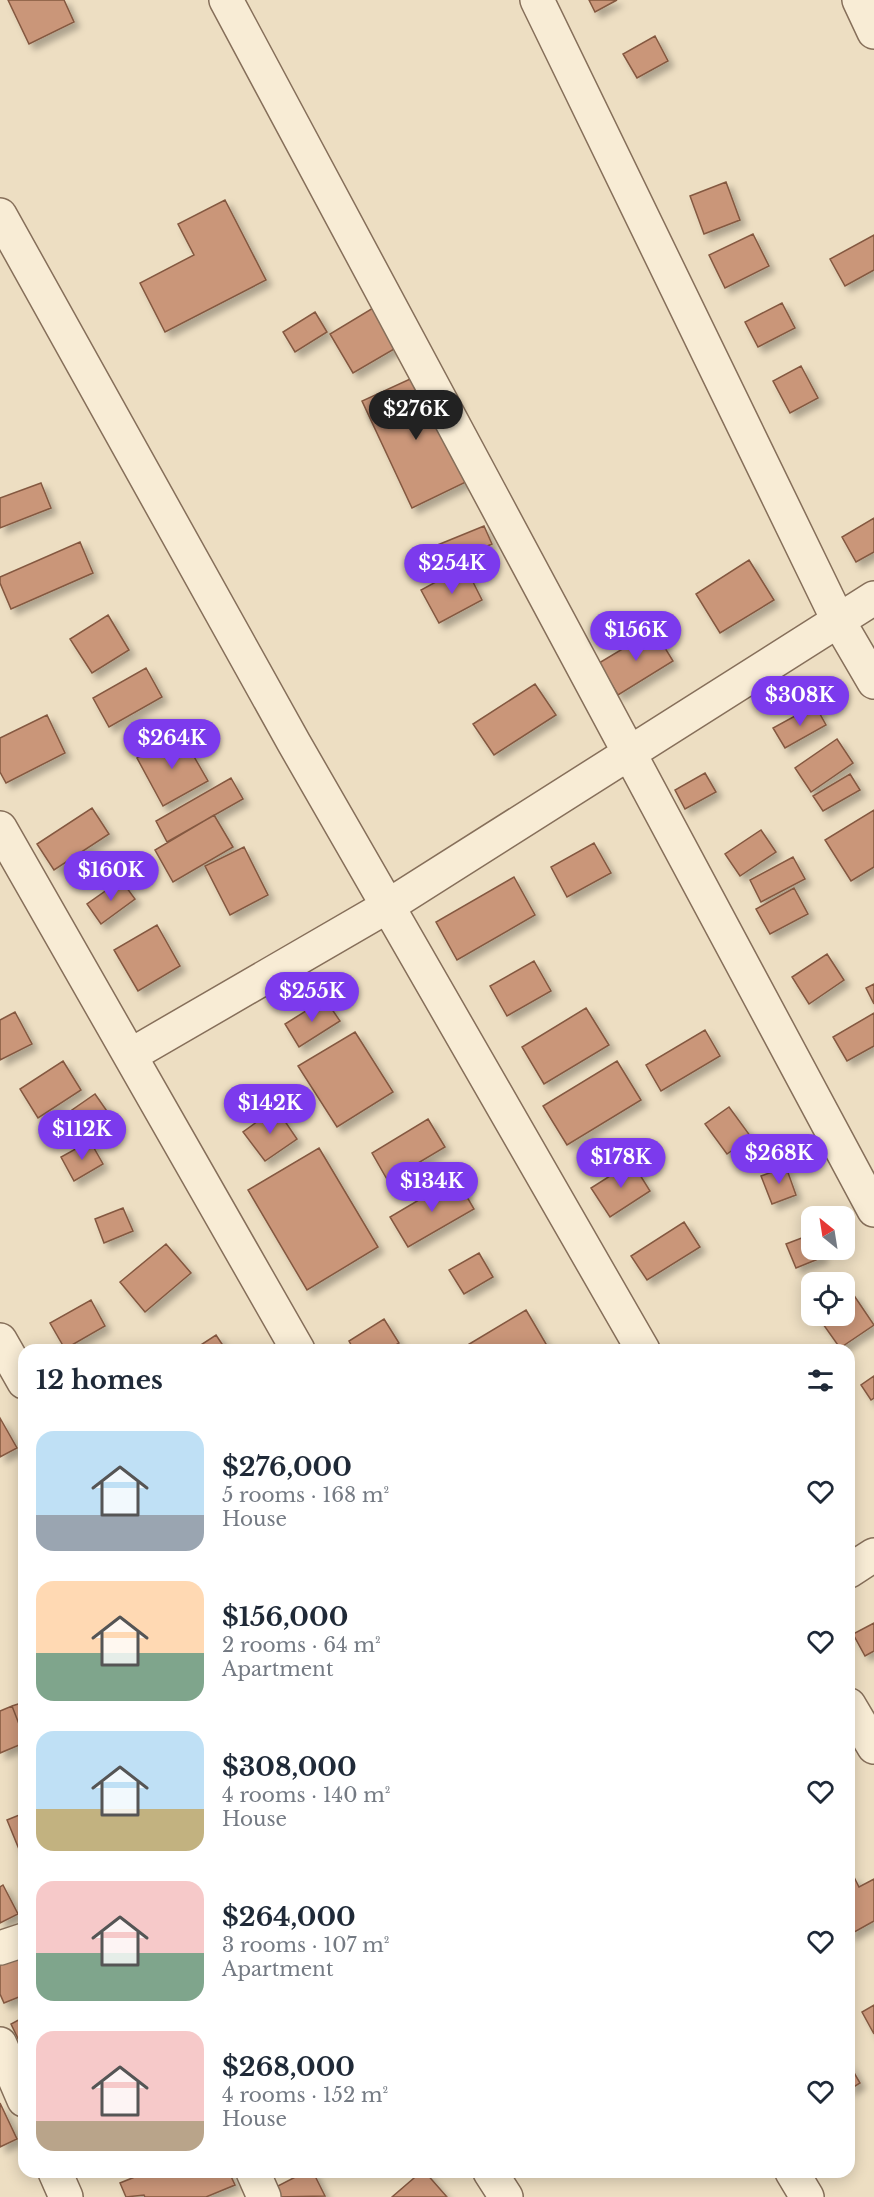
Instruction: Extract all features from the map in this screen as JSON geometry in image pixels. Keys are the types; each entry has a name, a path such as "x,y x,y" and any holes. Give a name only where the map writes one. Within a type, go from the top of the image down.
{"street":[{"path":"226,0 874,1210"},
{"path":"537,0 838,622 874,682"},
{"path":"859,0 874,32"},
{"path":"0,215 294,744 640,1344"},
{"path":"131,1055 388,906 874,598"},
{"path":"0,828 295,1344"},
{"path":"0,1340 18,1372"},
{"path":"855,1567 874,1555"},
{"path":"855,1715 874,1747"},
{"path":"0,1948 18,1942"},
{"path":"0,2044 18,2086"},
{"path":"58,2178 66,2197"},
{"path":"256,2178 264,2197"},
{"path":"494,2178 506,2197"},
{"path":"796,2178 807,2197"}],"building":[{"path":"8,0 64,0 74,22 29,44"},
{"path":"589,0 617,0 595,12"},
{"path":"655,36 668,61 637,78 623,54"},
{"path":"726,182 740,220 704,234 690,196"},
{"path":"225,200 266,280 165,332 140,283 194,255 178,224"},
{"path":"753,234 769,266 725,288 709,255"},
{"path":"874,235 874,270 845,286 830,259"},
{"path":"782,303 795,328 758,347 745,322"},
{"path":"378,305 401,345 353,373 330,334"},
{"path":"315,312 327,332 295,352 283,332"},
{"path":"801,366 818,398 790,413 773,381"},
{"path":"421,374 470,480 412,508 362,401"},
{"path":"41,483 51,508 0,528 0,498"},
{"path":"874,518 874,552 856,562 842,537"},
{"path":"484,526 492,544 421,574 413,555"},
{"path":"80,542 93,573 11,609 0,583 0,577"},
{"path":"749,560 774,600 720,633 696,594"},
{"path":"465,566 482,600 439,623 421,590"},
{"path":"108,615 129,650 92,673 70,639"},
{"path":"654,630 673,661 618,695 599,663"},
{"path":"146,668 162,697 109,727 93,698"},
{"path":"535,684 556,715 494,755 473,724"},
{"path":"815,705 826,725 785,748 773,728"},
{"path":"47,715 65,753 6,783 0,772 0,738"},
{"path":"181,734 208,781 163,806 137,758"},
{"path":"837,739 853,763 811,792 795,768"},
{"path":"705,773 716,792 685,809 675,790"},
{"path":"850,774 860,790 823,811 813,796"},
{"path":"231,778 243,799 167,842 156,821"},
{"path":"92,808 109,834 54,870 37,844"},
{"path":"874,810 874,867 851,881 825,840"},
{"path":"214,815 233,847 173,882 155,850"},
{"path":"761,830 776,852 740,876 725,854"},
{"path":"594,843 611,873 567,897 551,867"},
{"path":"244,847 268,895 230,915 205,866"},
{"path":"793,857 805,879 761,902 750,880"},
{"path":"514,877 535,915 457,960 436,922"},
{"path":"121,880 135,899 101,924 87,904"},
{"path":"794,888 808,914 770,934 756,909"},
{"path":"157,925 180,966 138,991 114,950"},
{"path":"827,954 844,980 809,1004 792,977"},
{"path":"534,961 551,991 507,1016 490,986"},
{"path":"874,984 874,1004 866,988"},
{"path":"325,999 340,1021 299,1047 285,1024"},
{"path":"586,1008 609,1045 544,1084 522,1047"},
{"path":"15,1012 32,1044 0,1060 0,1020"},
{"path":"874,1013 874,1046 847,1061 833,1037"},
{"path":"705,1030 720,1056 661,1091 646,1065"},
{"path":"355,1032 393,1092 337,1127 298,1066"},
{"path":"63,1061 81,1090 38,1118 20,1089"},
{"path":"617,1061 641,1100 567,1145 543,1106"},
{"path":"95,1094 109,1114 85,1130 72,1110"},
{"path":"729,1107 751,1137 727,1154 705,1124"},
{"path":"276,1108 297,1139 265,1161 243,1132"},
{"path":"428,1119 445,1147 388,1181 372,1153"},
{"path":"90,1141 103,1164 74,1181 61,1157"},
{"path":"319,1148 378,1247 307,1290 248,1190"},
{"path":"632,1162 650,1191 610,1217 591,1188"},
{"path":"786,1167 796,1195 772,1204 761,1176"},
{"path":"456,1178 474,1209 408,1247 390,1217"},
{"path":"123,1208 133,1231 104,1243 95,1219"},
{"path":"684,1222 700,1247 647,1280 631,1256"},
{"path":"801,1238 801,1260 816,1260 796,1268 786,1244"},
{"path":"166,1244 191,1273 145,1312 120,1282"},
{"path":"479,1253 493,1277 464,1294 449,1270"},
{"path":"855,1297 874,1325 846,1344 837,1344 824,1326 855,1326"},
{"path":"91,1300 105,1326 74,1344 62,1344 50,1323"},
{"path":"526,1310 546,1344 469,1344"},
{"path":"384,1319 399,1343 351,1344 349,1341"},
{"path":"216,1335 222,1344 202,1344"},
{"path":"874,1376 874,1398 871,1400 861,1385"},
{"path":"0,1418 17,1448 0,1457"},
{"path":"874,1623 874,1651 865,1656 855,1638 855,1633"},
{"path":"18,1704 18,1722 12,1706"},
{"path":"12,1706 18,1722 18,1746 0,1753 0,1711"},
{"path":"18,1815 18,1847 7,1820"},
{"path":"855,1879 859,1887 874,1879 874,1921 855,1932"},
{"path":"3,1885 18,1914 0,1923 0,1887"},
{"path":"18,1954 18,1997 4,2003 0,1994 0,1962"},
{"path":"874,2005 874,2034 862,2012"},
{"path":"18,2020 18,2039 11,2024"},
{"path":"855,2074 860,2083 855,2086"},
{"path":"0,2103 17,2139 0,2147"},
{"path":"132,2178 232,2178 235,2185 206,2197 145,2197 144,2195 126,2197 120,2183"},
{"path":"293,2178 316,2178 325,2196 276,2197 272,2189"},
{"path":"414,2178 430,2178 447,2197 392,2197"}]}
